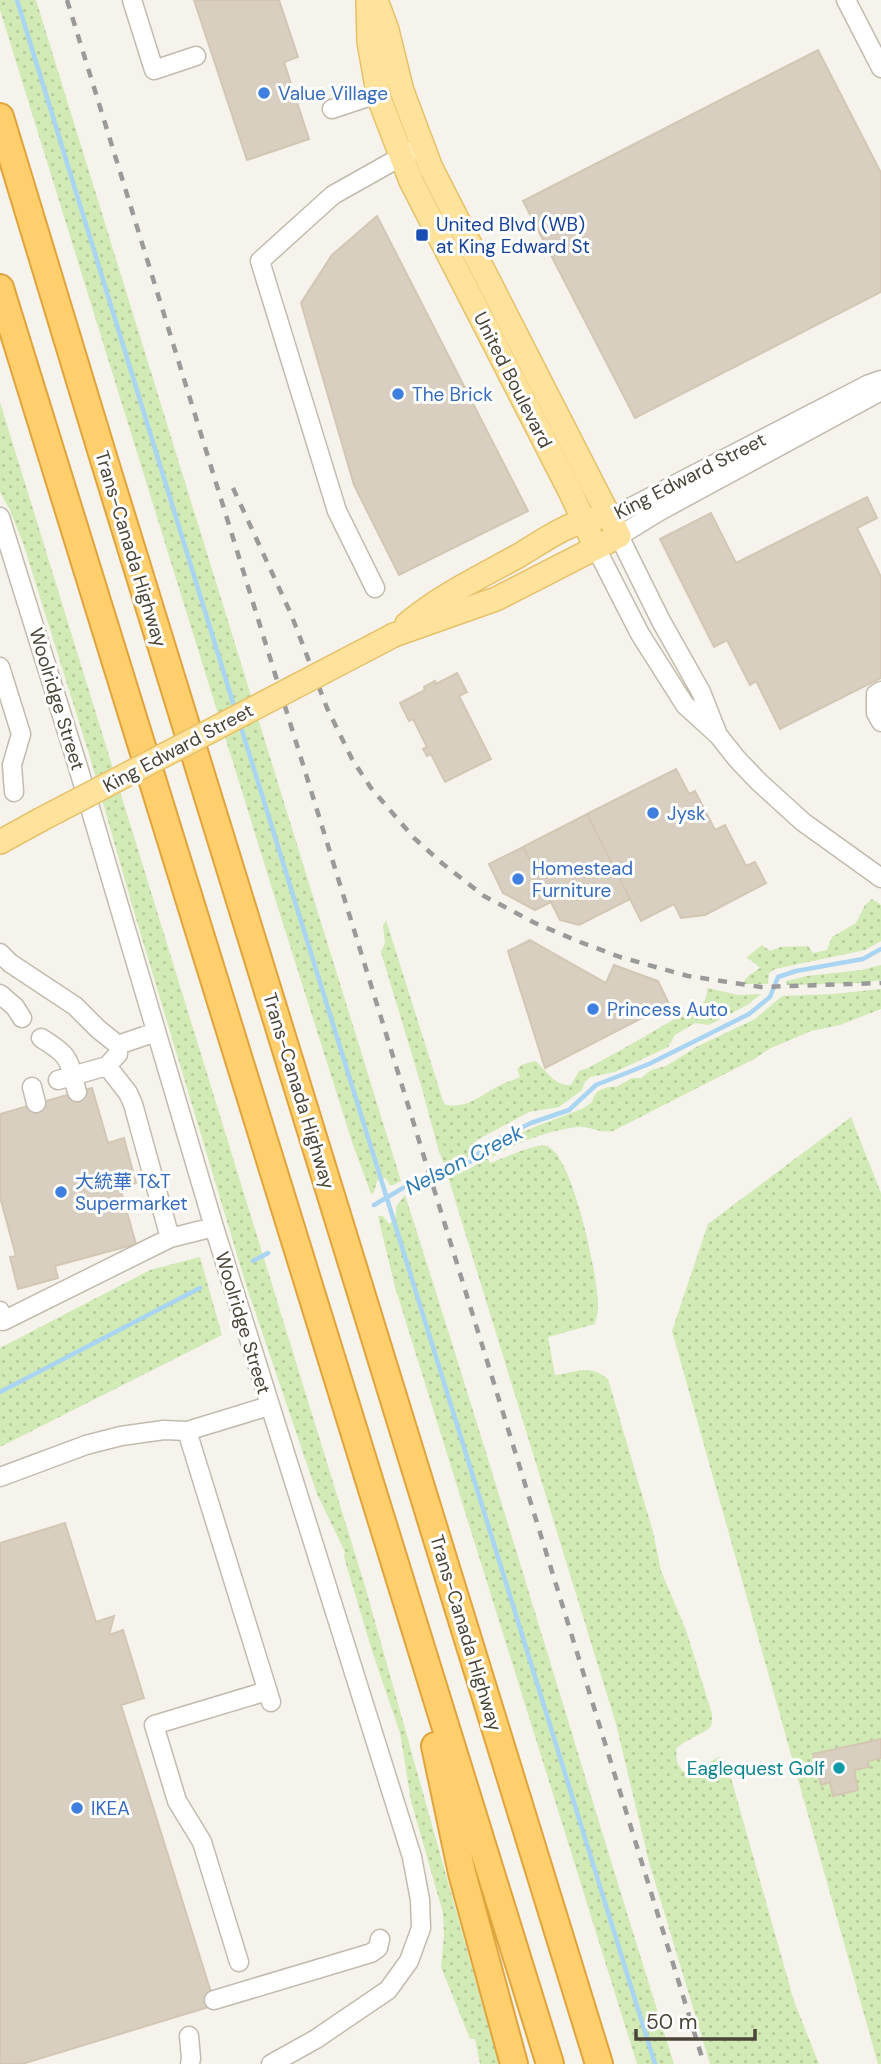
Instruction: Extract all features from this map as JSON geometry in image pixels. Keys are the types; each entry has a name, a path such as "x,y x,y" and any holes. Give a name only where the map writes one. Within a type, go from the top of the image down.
{"highway":[{"name":"Trans-Canada Highway","path":"0,117 599,2064"},
{"path":"0,288 550,2064"},
{"path":"397,1566 462,1873 514,2064"}],"main road":[{"name":"United Boulevard","path":"368,0 369,42 379,98 412,150 431,168 615,527"},
{"name":"United Boulevard","path":"376,0 387,30 402,91 412,150 411,181 571,493 596,548"},
{"name":"King Edward Street","path":"394,635 429,606 582,520 615,527"},
{"name":"King Edward Street","path":"0,842 394,635 496,599 596,548 615,527"}],"street":[{"path":"132,0 153,70 196,56"},
{"path":"846,0 881,68"},
{"path":"332,109 368,97 379,98"},
{"path":"375,588 337,511 260,261 333,195 412,150"},
{"name":"King Edward Street","path":"615,527 658,512 879,394"},
{"name":"Woolridge Street","path":"0,517 78,767 269,1406 412,1857 420,1900 421,1928 409,1961 388,1990 316,2039 271,2064"},
{"name":"United Boulevard","path":"615,527 661,621 701,692 718,735"},
{"name":"United Boulevard","path":"596,548 640,634 685,705 718,735 759,782 803,822 881,878"},
{"path":"0,667 20,734 12,765 14,792"},
{"path":"881,691 876,694 876,713 881,722"},
{"path":"0,953 10,963 75,1006 118,1045"},
{"path":"0,994 15,1007 22,1018 0,1004"},
{"path":"118,1045 156,1032"},
{"path":"41,1038 62,1051 67,1058 69,1083 107,1066 118,1054 118,1045"},
{"path":"107,1066 133,1104 170,1238"},
{"path":"0,1311 3,1321 170,1238 214,1227"},
{"path":"6,1474 86,1445 121,1436 164,1430 187,1431 269,1406"},
{"path":"187,1431 269,1697 154,1725 177,1801 202,1842 239,1962"},
{"path":"214,2000 372,1953 379,1948 380,1939"},
{"path":"189,2036 190,2064"}],"green space":[{"path":"0,0 36,0 401,1181 390,1185 385,1178 377,1181 371,1194 274,895 0,10"},
{"path":"0,402 365,1586 499,2064 480,2064 475,2039 470,2039 441,1967 443,1913 411,1801 400,1733 372,1651 344,1557 345,1552 317,1494 247,1288 89,754 23,543 0,492"},
{"path":"872,899 881,905 881,941 865,950 775,969 769,973 768,984 743,984 747,977 760,968 746,958 762,945 770,951 780,947 808,946 813,953 827,950 832,937 856,923 865,905"},
{"path":"386,920 444,1104 470,1102 520,1077 517,1069 535,1061 555,1080 571,1085 579,1071 704,1002 707,988 739,995 761,994 749,1004 709,1025 695,1023 675,1035 668,1047 615,1072 590,1077 582,1090 559,1107 529,1112 477,1140 473,1152 466,1158 445,1166 381,952 385,943 383,926"},
{"path":"881,965 881,980 787,985 786,981 861,970"},
{"path":"881,989 881,1009 840,1025 811,1031 769,1049 613,1131 581,1127 564,1129 530,1139 488,1159 490,1163 528,1149 547,1146 557,1154 575,1194 594,1272 598,1309 595,1324 548,1337 555,1375 588,1370 608,1379 653,1532 661,1571 686,1630 712,1714 709,1729 676,1749 677,1762 682,1771 687,1772 701,1768 718,1757 723,1758 729,1771 794,2001 819,2064 710,2064 649,1862 616,1724 448,1177 475,1165 485,1150 534,1127 582,1109 592,1102 598,1091 616,1087 632,1078 641,1078 651,1070 666,1066 698,1046 755,1019 782,996"},
{"name":"Eaglequest Golf","path":"851,1117 881,1193 881,2064 878,2064 672,1331 708,1224"},
{"path":"405,1195 674,2064 637,2064 395,1287 378,1216 383,1216 389,1224 395,1219 397,1205"},
{"path":"200,1257 222,1335 0,1447 0,1348 150,1270"}],"building":[{"path":"194,0 279,0 298,57 284,62 309,139 247,160"},
{"path":"818,50 881,173 881,292 635,418 523,201"},
{"name":"The Brick","path":"377,216 528,511 399,575 354,485 301,303 332,255"},
{"path":"867,497 877,518 857,528 881,577 881,678 780,729 756,681 750,685 727,640 714,647 660,539 711,513 736,563"},
{"path":"457,673 467,692 459,696 491,759 445,782 431,754 427,756 423,749 427,747 413,719 409,721 400,703 425,690 424,687 435,681 436,684"},
{"path":"676,769 689,794 695,791 715,830 725,825 746,866 755,862 766,883 705,915 681,918 674,904 641,921 587,814"},
{"path":"587,814 630,899 579,925 560,920 523,847"},
{"name":"Homestead Furniture","path":"523,847 551,902 535,910 503,893 489,864"},
{"name":"Princess Auto","path":"530,940 606,983 614,965 658,981 669,1004 545,1068 508,951"},
{"name":"大統華 T&T Supermarket","path":"92,1088 108,1143 124,1138 136,1183 120,1188 136,1244 55,1266 58,1278 18,1289 10,1257 16,1256 0,1197 0,1114"},
{"name":"IKEA","path":"65,1523 96,1622 114,1616 109,1635 123,1630 144,1698 121,1705 215,2005 22,2064 0,2064 0,1543"},
{"name":"Eaglequest Golf","path":"881,1739 881,1758 868,1761 869,1767 854,1770 858,1790 833,1796 830,1782 821,1785 813,1754"}],"waterway":[{"path":"17,0 235,709"},
{"path":"240,724 655,2064"},
{"name":"Nelson Creek","path":"374,1205 403,1188 470,1162 489,1143 531,1123 569,1110 596,1085 649,1064 749,1014 770,997 778,977 796,971 863,959 881,949"},
{"name":"Nelson Creek","path":"253,1261 268,1253"},
{"name":"Nelson Creek","path":"0,1392 200,1288"}],"railway":[{"path":"67,0 704,2064"},
{"path":"233,488 291,614 327,708 352,759 371,788 414,838 484,896 535,923 580,942 620,957 688,976 761,987 881,983"}],"place":[{"name":"Value Village","path":"264,93"},
{"name":"United Blvd (WB) at King Edward St","path":"422,235"},
{"name":"The Brick","path":"398,394"},
{"name":"Jysk","path":"653,813"},
{"name":"Homestead Furniture","path":"518,879"},
{"name":"Princess Auto","path":"593,1009"},
{"name":"大統華 T&T Supermarket","path":"61,1192"},
{"name":"Eaglequest Golf","path":"839,1768"},
{"name":"IKEA","path":"77,1808"}]}
